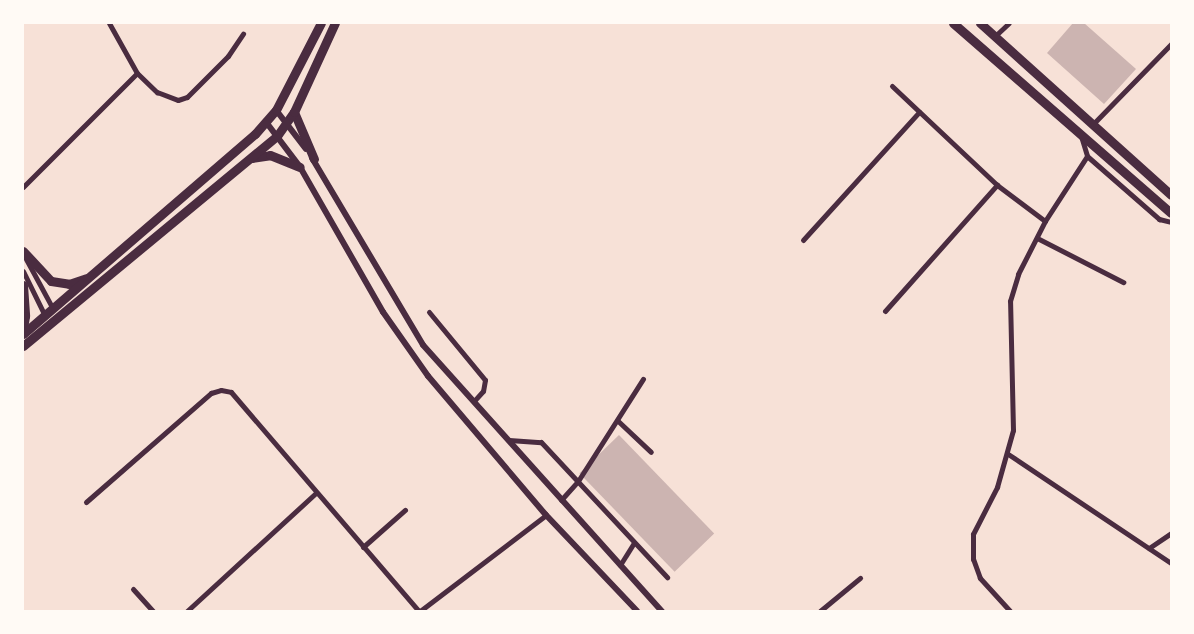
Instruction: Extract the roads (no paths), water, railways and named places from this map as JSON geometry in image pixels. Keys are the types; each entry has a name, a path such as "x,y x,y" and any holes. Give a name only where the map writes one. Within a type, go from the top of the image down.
{"highway":[{"path":"55,313 94,274 266,122 276,110 321,23"},
{"path":"23,346 55,313 277,136 294,112 335,23"},
{"path":"953,23 1171,213"},
{"path":"980,23 1171,195"},
{"path":"294,112 314,159"},
{"path":"250,158 270,155 300,167"},
{"path":"23,252 43,276 60,284 78,281 94,274"},
{"path":"23,285 23,329"},
{"path":"23,334 47,320"}],"street":[{"path":"109,23 137,73 169,99 187,97 228,56 243,34"},
{"path":"995,36 1009,23"},
{"path":"1092,125 1171,44"},
{"path":"23,187 137,73"},
{"path":"892,86 997,185 1045,221"},
{"path":"276,110 314,159 423,345 662,611"},
{"path":"803,240 919,112"},
{"path":"266,122 300,167 403,343 546,515 637,611"},
{"path":"1082,136 1087,156 1159,219 1171,222"},
{"path":"1010,611 979,578 973,559 973,534 997,487 1008,454 1014,414 1010,301 1018,274 1045,221 1087,156"},
{"path":"885,311 997,185"},
{"path":"1037,237 1123,282"},
{"path":"23,252 55,313"},
{"path":"23,271 47,320"},
{"path":"429,312 485,380 483,391 475,400"},
{"path":"561,500 578,481 643,379"},
{"path":"86,502 211,394 220,390 231,392 419,611 546,515"},
{"path":"618,421 651,452"},
{"path":"509,440 541,442 667,577"},
{"path":"1008,454 1171,563"},
{"path":"187,611 316,493"},
{"path":"363,547 405,510"},
{"path":"1149,548 1171,533"},
{"path":"620,565 634,543"},
{"path":"820,611 860,578"},
{"path":"133,589 153,611"}]}
